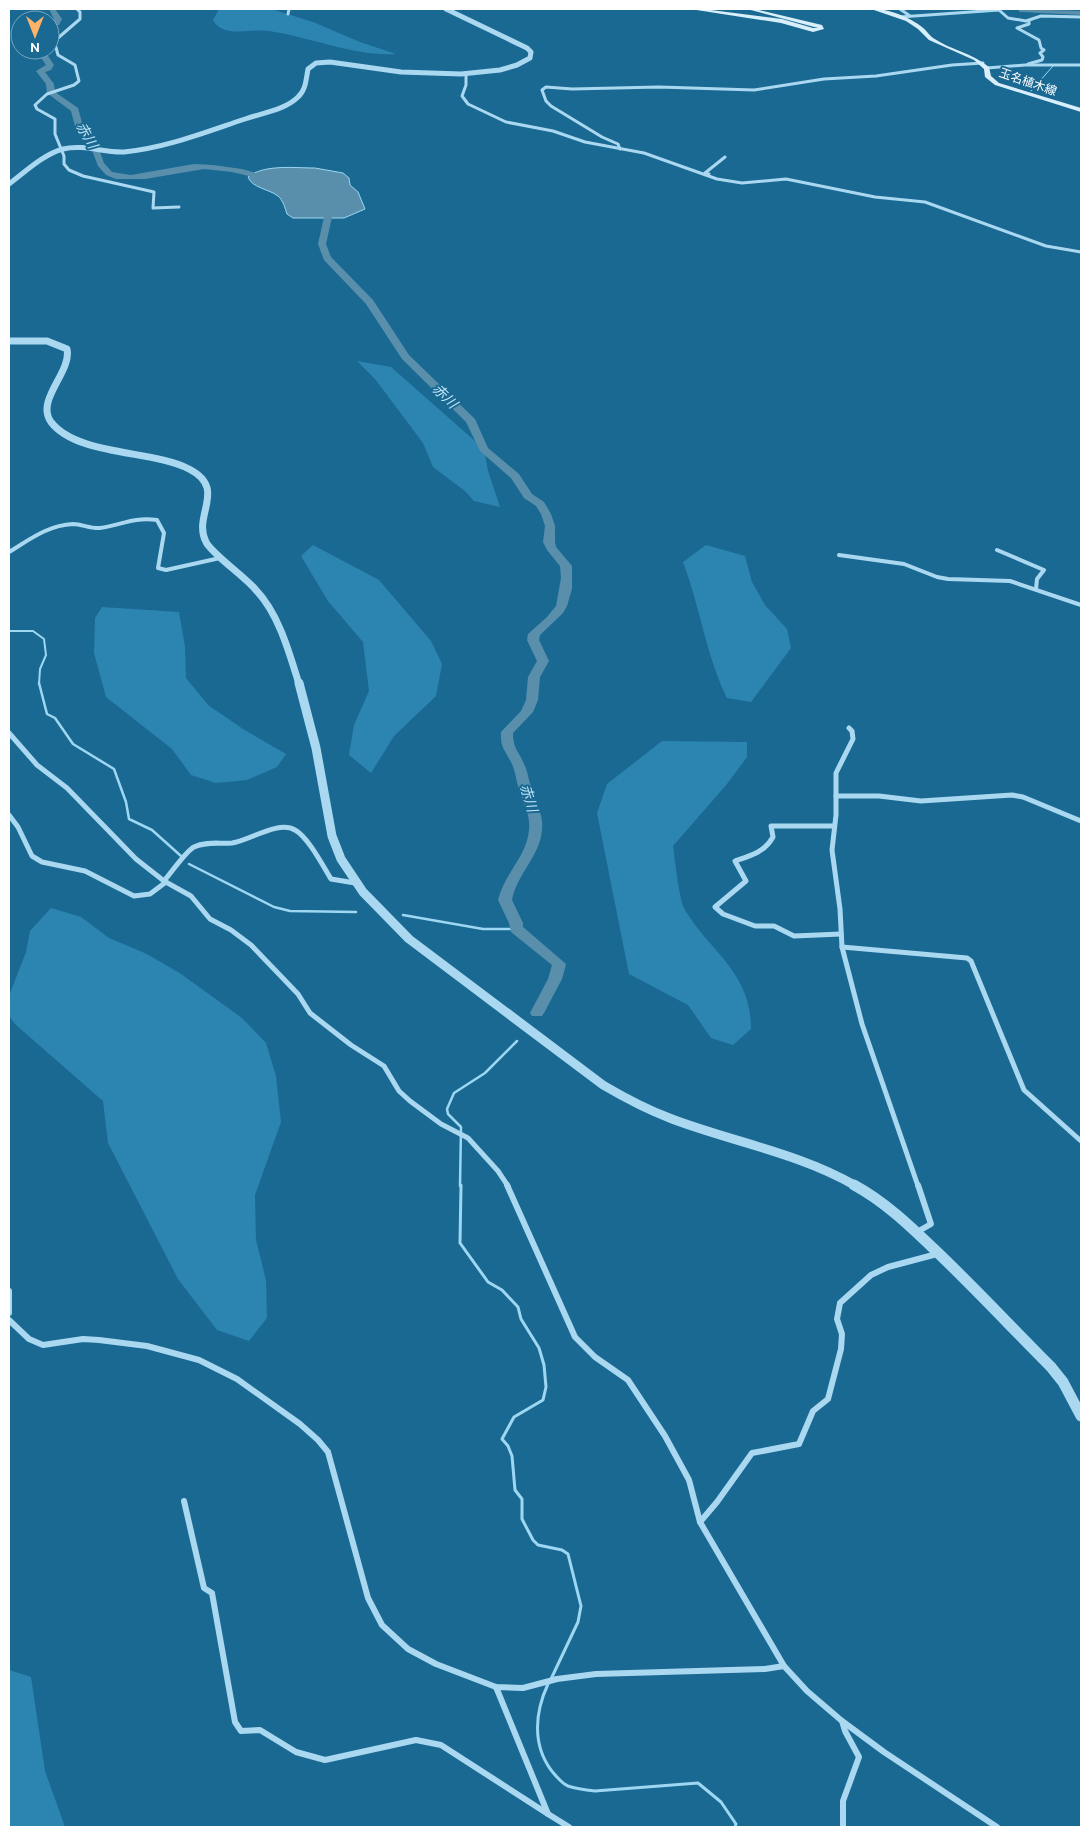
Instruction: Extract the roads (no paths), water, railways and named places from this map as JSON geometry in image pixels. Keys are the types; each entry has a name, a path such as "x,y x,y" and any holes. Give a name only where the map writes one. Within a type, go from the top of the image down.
{"main road":[{"path":"693,9 782,21 813,30 822,28 750,9"},
{"name":"玉名植木線","path":"874,9 914,23 936,42 983,62 987,68 988,77 997,84 1081,110"}],"street":[{"path":"77,9 81,14 79,21 58,38 55,44 58,55 75,65 79,81 74,86 47,94 35,105 36,109 55,119 55,134 64,156 64,164 69,170 83,176 154,192 153,208 178,207"},
{"path":"288,14 289,9"},
{"path":"9,184 60,150 81,146 114,151 131,151 175,142 298,99 305,90 308,69 318,63 332,62 388,71 466,74 491,72 530,58 531,52 528,48 446,9"},
{"path":"900,9 910,16"},
{"path":"899,17 982,9 999,10 1008,18 1028,21 1041,16 1081,17"},
{"path":"1025,66 1042,60 1043,57 1040,54 1044,50 1041,48 1039,40 1017,28 1029,24 1028,21"},
{"path":"620,148 618,144 602,137 551,106 542,90 546,86 572,89 659,87 754,90 807,81 876,76 983,62"},
{"path":"987,68 1081,66"},
{"path":"466,74 466,85 462,96 468,104 516,124 553,131 586,142 644,153 712,178 738,183 786,179 875,197 925,202 1046,246 1081,252"},
{"path":"712,178 711,175 705,173 725,157"},
{"path":"9,341 47,341 66,349 69,358 46,409 52,426 64,435 83,442 179,465 202,476 208,487 209,494 201,525 202,537 206,544 220,558 253,587 274,616 307,708 331,832 340,857 355,883 370,903 409,939 603,1085 671,1119 803,1161 839,1176 883,1203 955,1269 1051,1368 1063,1382 1081,1416"},
{"path":"9,552 48,529 74,524 104,528 141,518 150,518 157,520 164,533 158,568 166,570 220,558"},
{"path":"997,550 1044,570 1037,579 1036,589"},
{"path":"839,555 904,564 937,577 1003,580 1036,589 1081,605"},
{"path":"849,728 852,731 853,739 836,773 836,815 832,850 840,909 842,947 862,1024 930,1219 931,1224 916,1232"},
{"path":"9,733 37,764 67,788 136,859 165,881 191,896 210,919 231,930 251,945 298,994 310,1013 351,1045 384,1066 399,1091 441,1124 461,1134 498,1171 510,1189 575,1337 583,1347 628,1380 665,1436 689,1480 700,1522 784,1666 807,1691 842,1721 884,1752 997,1827"},
{"path":"836,796 879,796 921,801 1012,795 1023,797 1081,821"},
{"path":"9,815 18,827 32,856 42,862 85,871 134,896 150,894 165,881 193,847 199,844 234,843 268,830 290,828 296,830 310,846 331,879 355,883"},
{"path":"834,826 771,826 773,837 768,845 752,856 735,860 746,881 715,907 723,914 755,926 774,926 794,936 841,934"},
{"path":"842,947 967,958 971,961 1024,1090 1081,1141"},
{"path":"700,1522 717,1502 746,1458 752,1453 794,1446 802,1440 813,1411 828,1399 841,1349 842,1334 837,1319 840,1304 871,1274 888,1267 937,1253"},
{"path":"9,1291 9,1313"},
{"path":"9,1320 16,1324 28,1339 37,1344 47,1346 82,1339 111,1341 178,1354 210,1364 244,1383 290,1416 322,1442 328,1452 368,1598 384,1628 402,1645 428,1659 496,1687 524,1688 557,1679 596,1674 765,1669 784,1666"},
{"path":"184,1501 204,1588 212,1593 235,1722 241,1731 260,1730 296,1752 325,1760 416,1740 441,1745 569,1827"},
{"path":"496,1687 548,1814"},
{"path":"842,1721 843,1730 858,1750 859,1757 843,1801 843,1827"}],"waterway":[{"path":"1022,10 1081,13"},
{"name":"赤川","path":"47,60 50,65 48,68 40,71 50,84 51,93 75,110 76,119 81,130 90,136 100,163 109,173 119,177 131,178 194,167 213,167 270,178"},
{"path":"1031,91 1053,66"},
{"name":"赤川","path":"320,202 328,217 322,244 327,258 370,302 405,357 471,421 484,449 515,476 528,496 540,504 550,526 549,542 551,548 566,566 566,589 562,606 551,620 534,634 533,640 543,661 534,677 532,700 527,712 507,732 507,746 520,770 534,812 536,830 531,848 511,880 505,900 516,923 516,929 559,964 555,979 537,1013"},
{"path":"9,631 33,631 44,639 46,655 40,669 39,683"},
{"path":"39,683 47,714 55,718 73,744 114,769 126,802 129,819 152,830 181,856"},
{"path":"189,864 274,907 290,911 356,912"},
{"path":"403,915 483,929 516,929"},
{"path":"460,1186 461,1127 448,1114 447,1109 454,1093 485,1073 517,1041"},
{"path":"461,1185 460,1243 488,1282 502,1290 518,1307 521,1319 539,1348 544,1365 546,1387 543,1400 514,1417 502,1439 508,1446 512,1456 515,1490 522,1499 522,1519 533,1540 538,1545 562,1550 568,1554 581,1606 578,1622 551,1679"},
{"path":"548,1684 540,1706 538,1739 545,1760 563,1783 575,1788 595,1791 698,1783 721,1802 736,1824 735,1827"}]}
